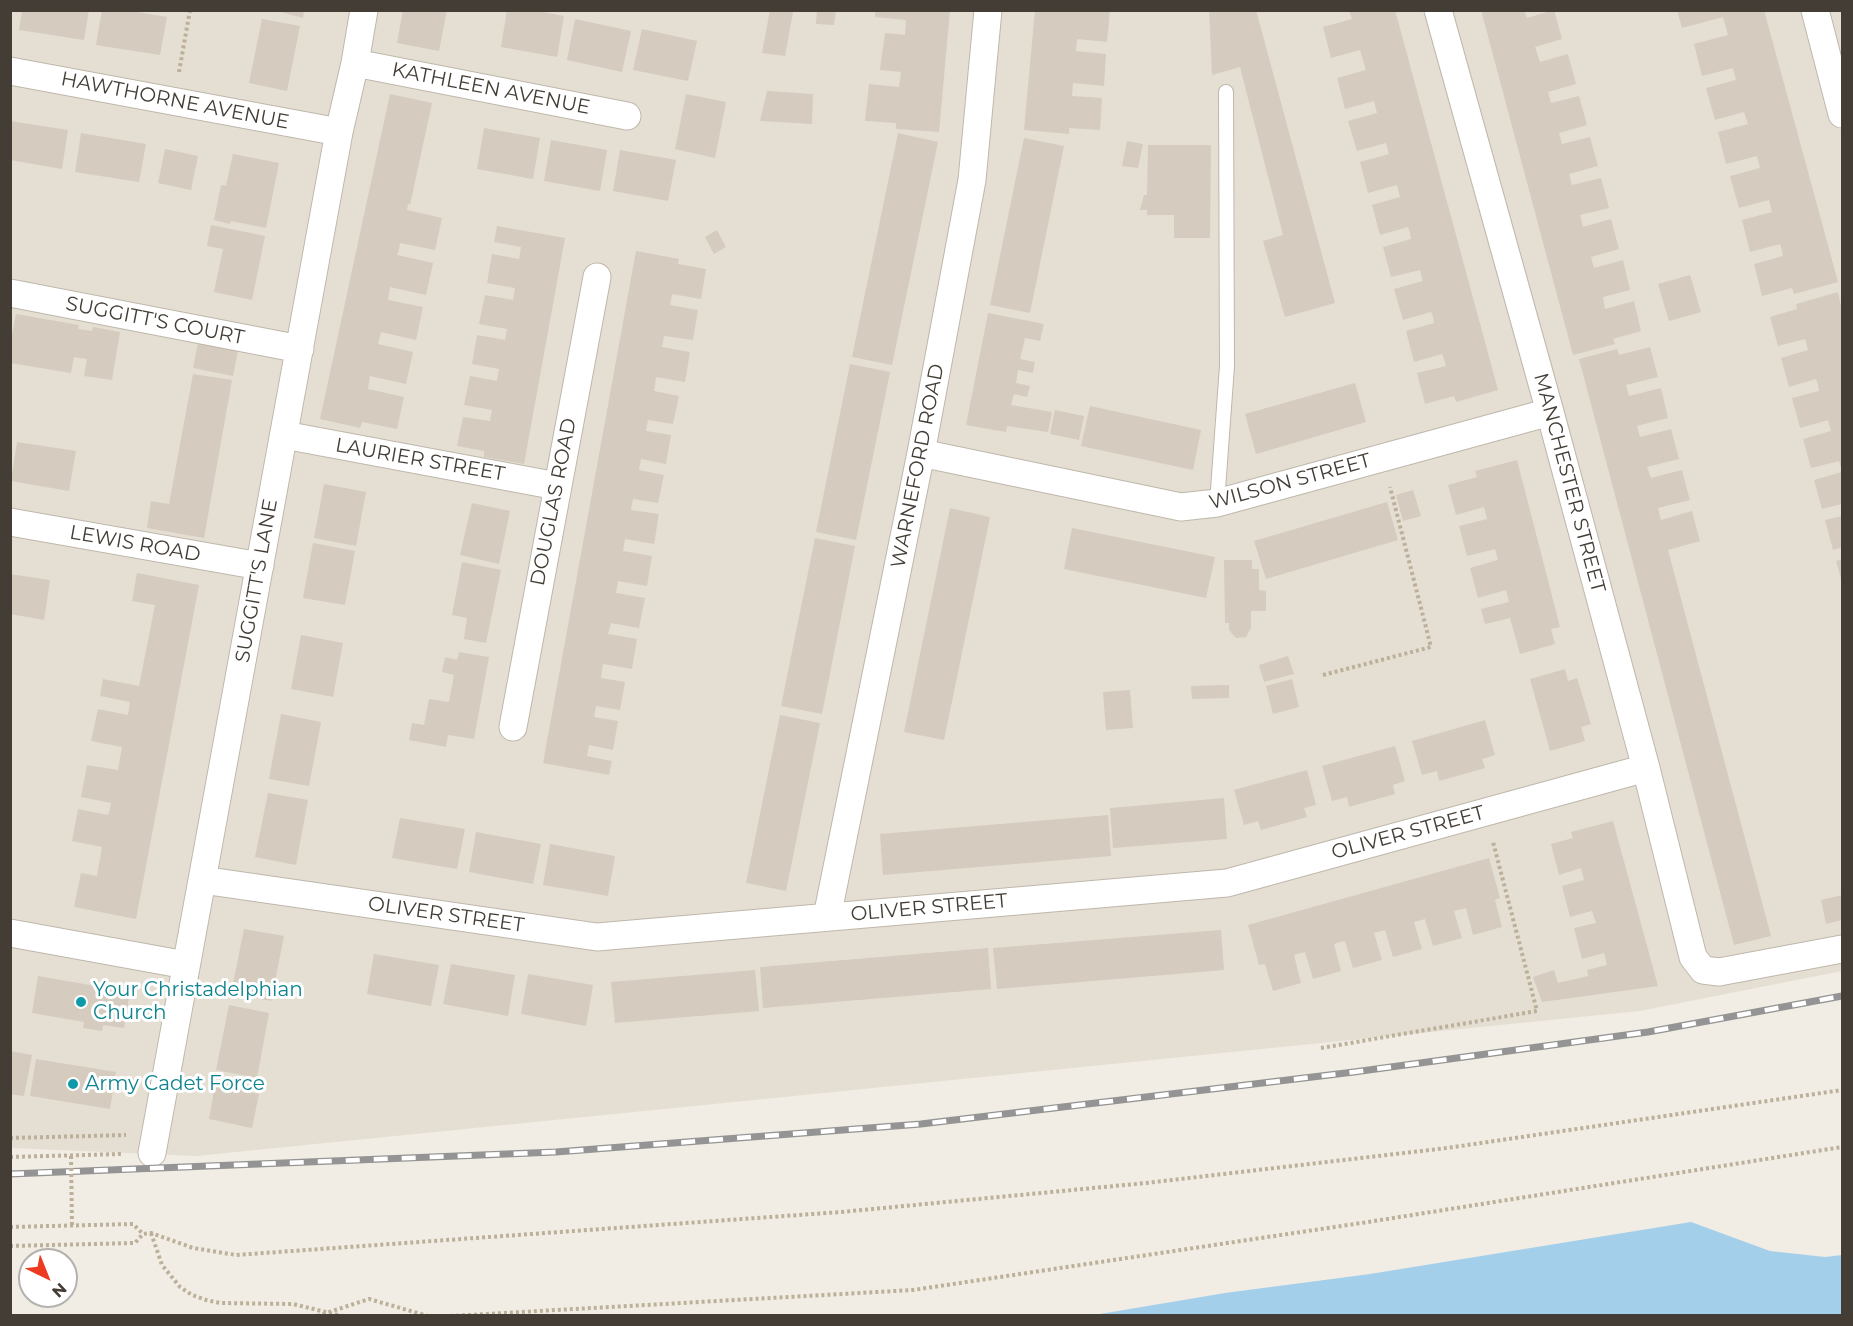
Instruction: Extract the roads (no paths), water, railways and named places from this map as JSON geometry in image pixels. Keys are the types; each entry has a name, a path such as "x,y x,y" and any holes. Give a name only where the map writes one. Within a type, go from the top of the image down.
{"street":[{"name":"SUGGITT'S LANE","path":"140,1154 186,965 339,132 355,63 364,10"},
{"name":"WARNEFORD ROAD","path":"827,917 921,453 972,180 988,10"},
{"name":"MANCHESTER STREET","path":"1438,10 1551,412 1646,768 1693,957 1704,970 1719,972 1842,948"},
{"path":"1815,10 1842,114"},
{"name":"KATHLEEN AVENUE","path":"355,63 627,116"},
{"name":"HAWTHORNE AVENUE","path":"10,70 339,132"},
{"name":"DOUGLAS ROAD","path":"513,727 597,277"},
{"name":"SUGGITT'S COURT","path":"10,293 300,349"},
{"name":"WILSON STREET","path":"921,453 1181,507 1217,503 1551,412"},
{"name":"LAURIER STREET","path":"284,435 557,486"},
{"name":"LEWIS ROAD","path":"10,522 260,566"},
{"name":"OLIVER STREET","path":"202,880 597,937 1227,883 1646,768"},
{"path":"10,933 186,965"}],"lane":[{"path":"1217,503 1227,366 1226,92"}],"water":[{"path":"1691,1222 1770,1251 1825,1257 1842,1255 1842,1315 1094,1315 1225,1293 1370,1274"}],"railway":[{"path":"10,1174 556,1152 921,1124 1354,1072 1648,1032 1842,996"}],"place":[{"name":"Your Christadelphian Church","path":"81,1002"},
{"name":"Army Cadet Force","path":"73,1084"}]}
